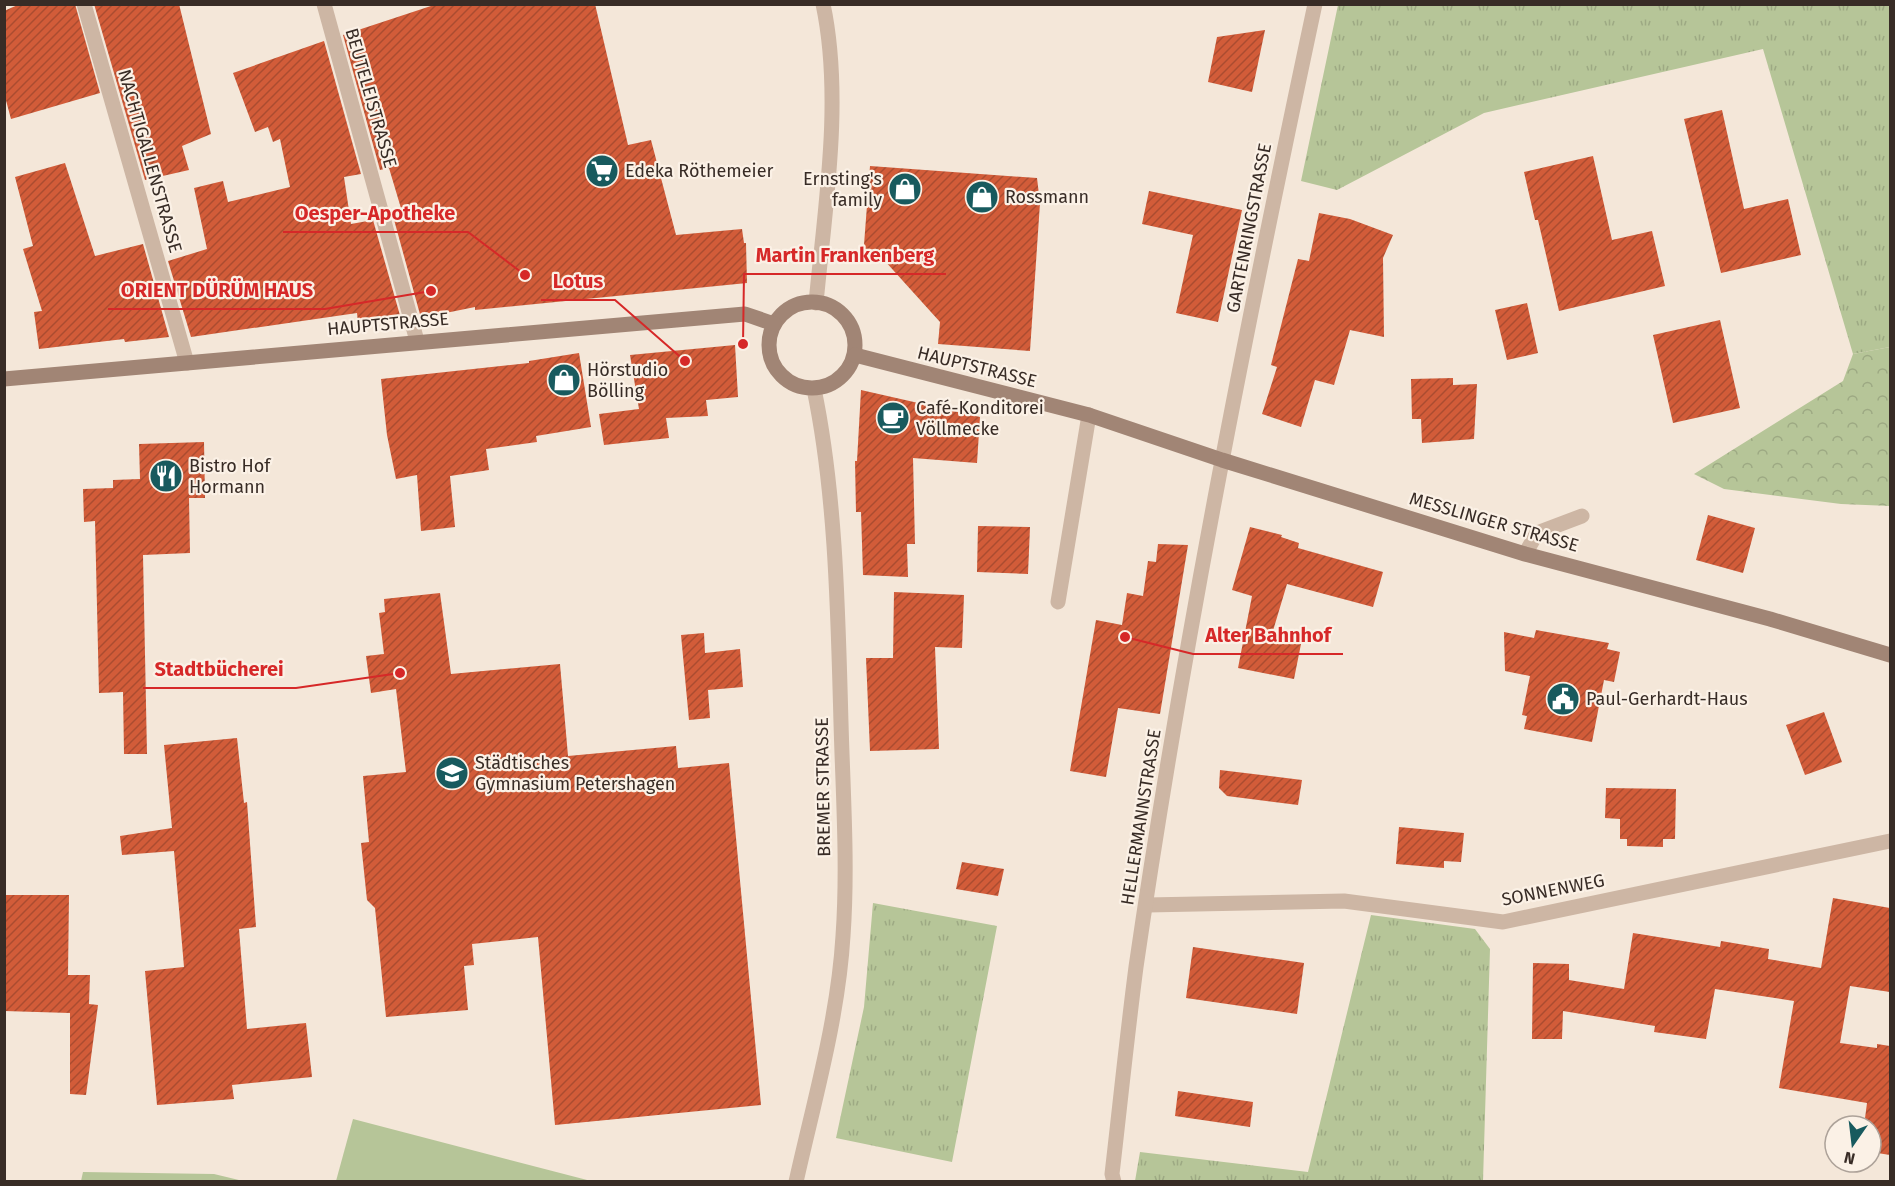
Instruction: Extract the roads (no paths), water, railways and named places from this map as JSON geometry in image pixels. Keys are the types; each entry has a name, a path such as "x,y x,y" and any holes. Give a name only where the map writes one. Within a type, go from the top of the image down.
{"street":[{"name":"NACHTIGALLENSTRASSE","path":"84,4 187,363"},
{"name":"BEUTELEISTRASSE","path":"324,4 417,341"},
{"path":"816,303 832,109 831,39 824,4"},
{"name":"GARTENRINGSTRASSE","path":"1222,460 1315,4"},
{"path":"816,303 826,304 840,312 850,324 855,339 855,355 847,372 832,384 814,389 796,386 780,375 771,360 768,342 774,324 783,312 796,304 816,303"},
{"name":"HAUPTSTRASSE","path":"4,379 745,314 774,324"},
{"name":"HAUPTSTRASSE","path":"855,355 1089,415"},
{"name":"BREMER STRASSE","path":"796,1182 833,1013 843,937 844,854 839,644 825,441 814,389"},
{"path":"1058,602 1089,415"},
{"name":"MESSLINGER STRASSE","path":"1089,415 1222,460 1524,554 1737,610 1890,655"},
{"name":"HELLERMANNSTRASSE","path":"1114,1182 1112,1174 1135,979 1222,460"},
{"path":"1524,554 1537,533 1582,516"},
{"name":"SONNENWEG","path":"1147,905 1344,901 1503,922 1890,841"}],"place":[{"name":"Edeka Röthemeier","path":"602,171"},
{"name":"Ernsting's family","path":"905,189"},
{"name":"Rossmann","path":"982,197"},
{"name":"Oesper-Apotheke","path":"525,275"},
{"name":"ORIENT DÜRÜM HAUS","path":"431,291"},
{"name":"Martin Frankenberg","path":"743,344"},
{"name":"Lotus","path":"685,361"},
{"name":"Hörstudio Bölling","path":"564,380"},
{"name":"Café-Konditorei Völlmecke","path":"893,418"},
{"name":"Bistro Hof Hormann","path":"166,476"},
{"name":"Alter Bahnhof","path":"1125,637"},
{"name":"Stadtbücherei","path":"400,673"},
{"name":"Paul-Gerhardt-Haus","path":"1563,699"},
{"name":"Städtisches Gymnasium Petershagen","path":"452,773"}]}
